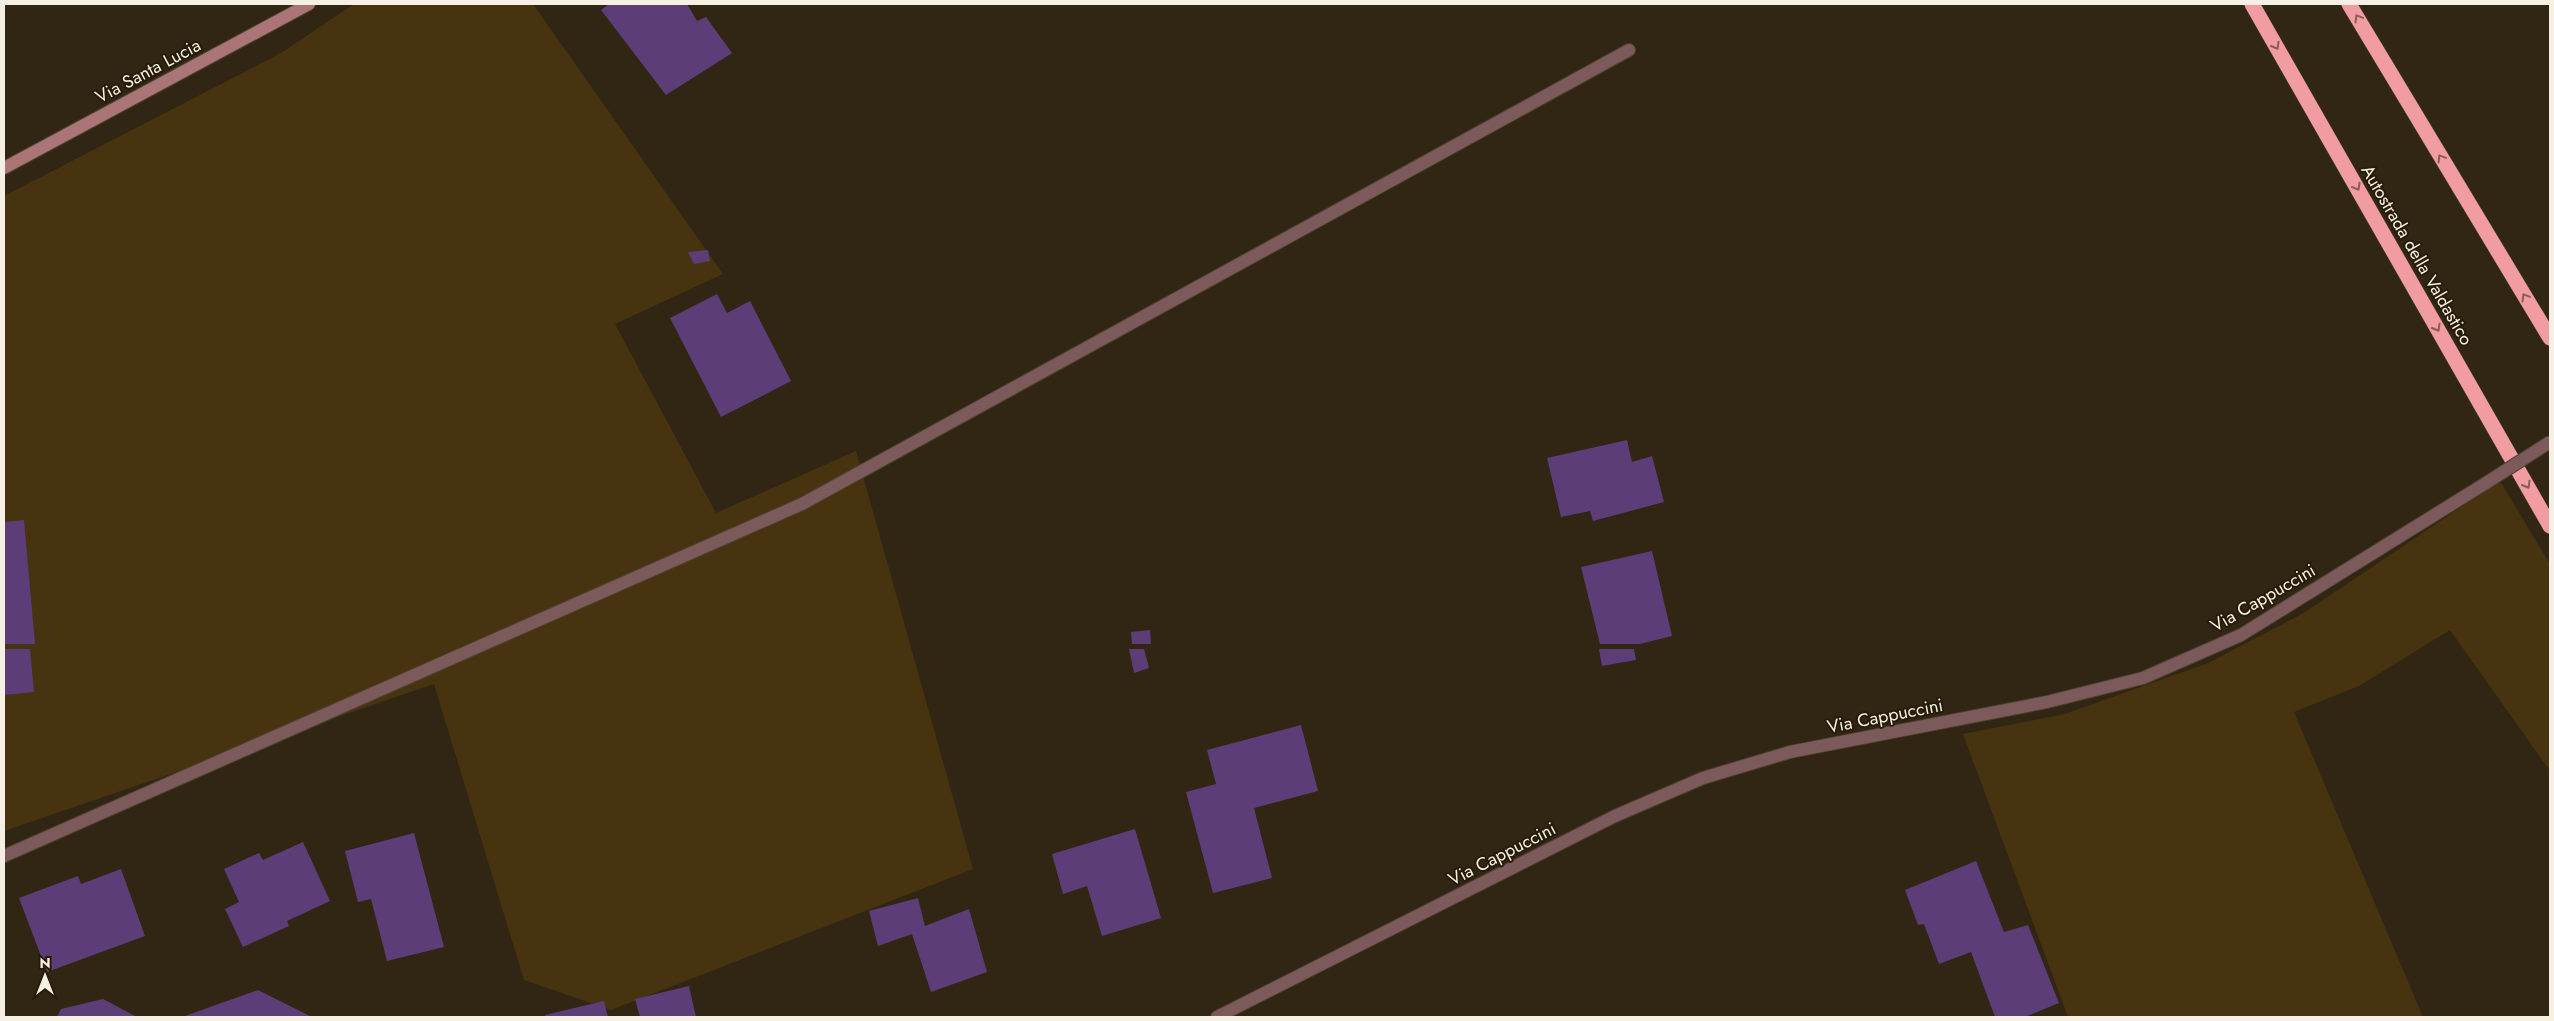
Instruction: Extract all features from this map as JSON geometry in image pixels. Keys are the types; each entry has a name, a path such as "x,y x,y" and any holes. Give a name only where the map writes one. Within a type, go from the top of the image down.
{"highway":[{"name":"Autostrada della Valdastico","path":"2252,4 2550,526"},
{"path":"2349,4 2550,338"}],"street":[{"name":"Via Santa Lucia","path":"4,168 308,4"},
{"path":"4,856 802,504 1629,50"},
{"name":"Via Cappuccini","path":"1217,1017 1615,816 1704,778 1790,752 2047,702 2143,678 2241,635 2550,442"}],"shaded area":[{"path":"354,4 533,4 723,274 615,324 716,513 856,451 973,869 611,1010 524,980 434,684 4,831 4,196 281,53"},
{"path":"2500,481 2550,564 2550,771 2450,630 2359,686 2294,712 2423,1017 2068,1017 1963,734 2065,714 2208,663 2302,614"}],"building":[{"path":"609,4 687,4 697,21 706,17 732,53 666,95 601,10"},
{"path":"708,250 710,261 694,264 688,252"},
{"path":"717,294 727,313 750,301 791,381 721,417 670,318"},
{"path":"1627,440 1632,462 1652,456 1664,502 1593,521 1590,511 1561,517 1547,458"},
{"path":"24,520 35,644 4,644 4,522"},
{"path":"1652,551 1672,636 1640,644 1600,644 1581,567"},
{"path":"1150,630 1151,644 1132,644 1131,632"},
{"path":"4,649 30,649 34,692 4,695"},
{"path":"1129,649 1144,649 1149,668 1134,673"},
{"path":"1599,649 1634,649 1636,660 1602,666"},
{"path":"1301,725 1318,791 1254,808 1272,878 1213,893 1186,792 1216,784 1207,750"},
{"path":"1135,829 1161,918 1102,936 1087,886 1063,894 1052,854"},
{"path":"414,833 444,947 387,961 371,899 358,902 345,851"},
{"path":"303,842 330,901 287,921 289,926 243,947 225,909 239,902 224,869 259,853 263,860"},
{"path":"1976,861 2004,932 2028,925 2059,1003 2025,1017 1995,1017 1971,952 1939,964 1924,924 1918,925 1905,890"},
{"path":"121,869 145,936 47,972 19,898 78,876 81,884"},
{"path":"918,898 925,926 969,909 987,972 931,992 912,934 878,946 869,911"},
{"path":"689,986 696,1017 640,1017 635,999"},
{"path":"258,990 312,1017 182,1017"},
{"path":"103,999 137,1017 57,1017 61,1009"},
{"path":"604,1001 608,1017 545,1017 545,1015"}]}
